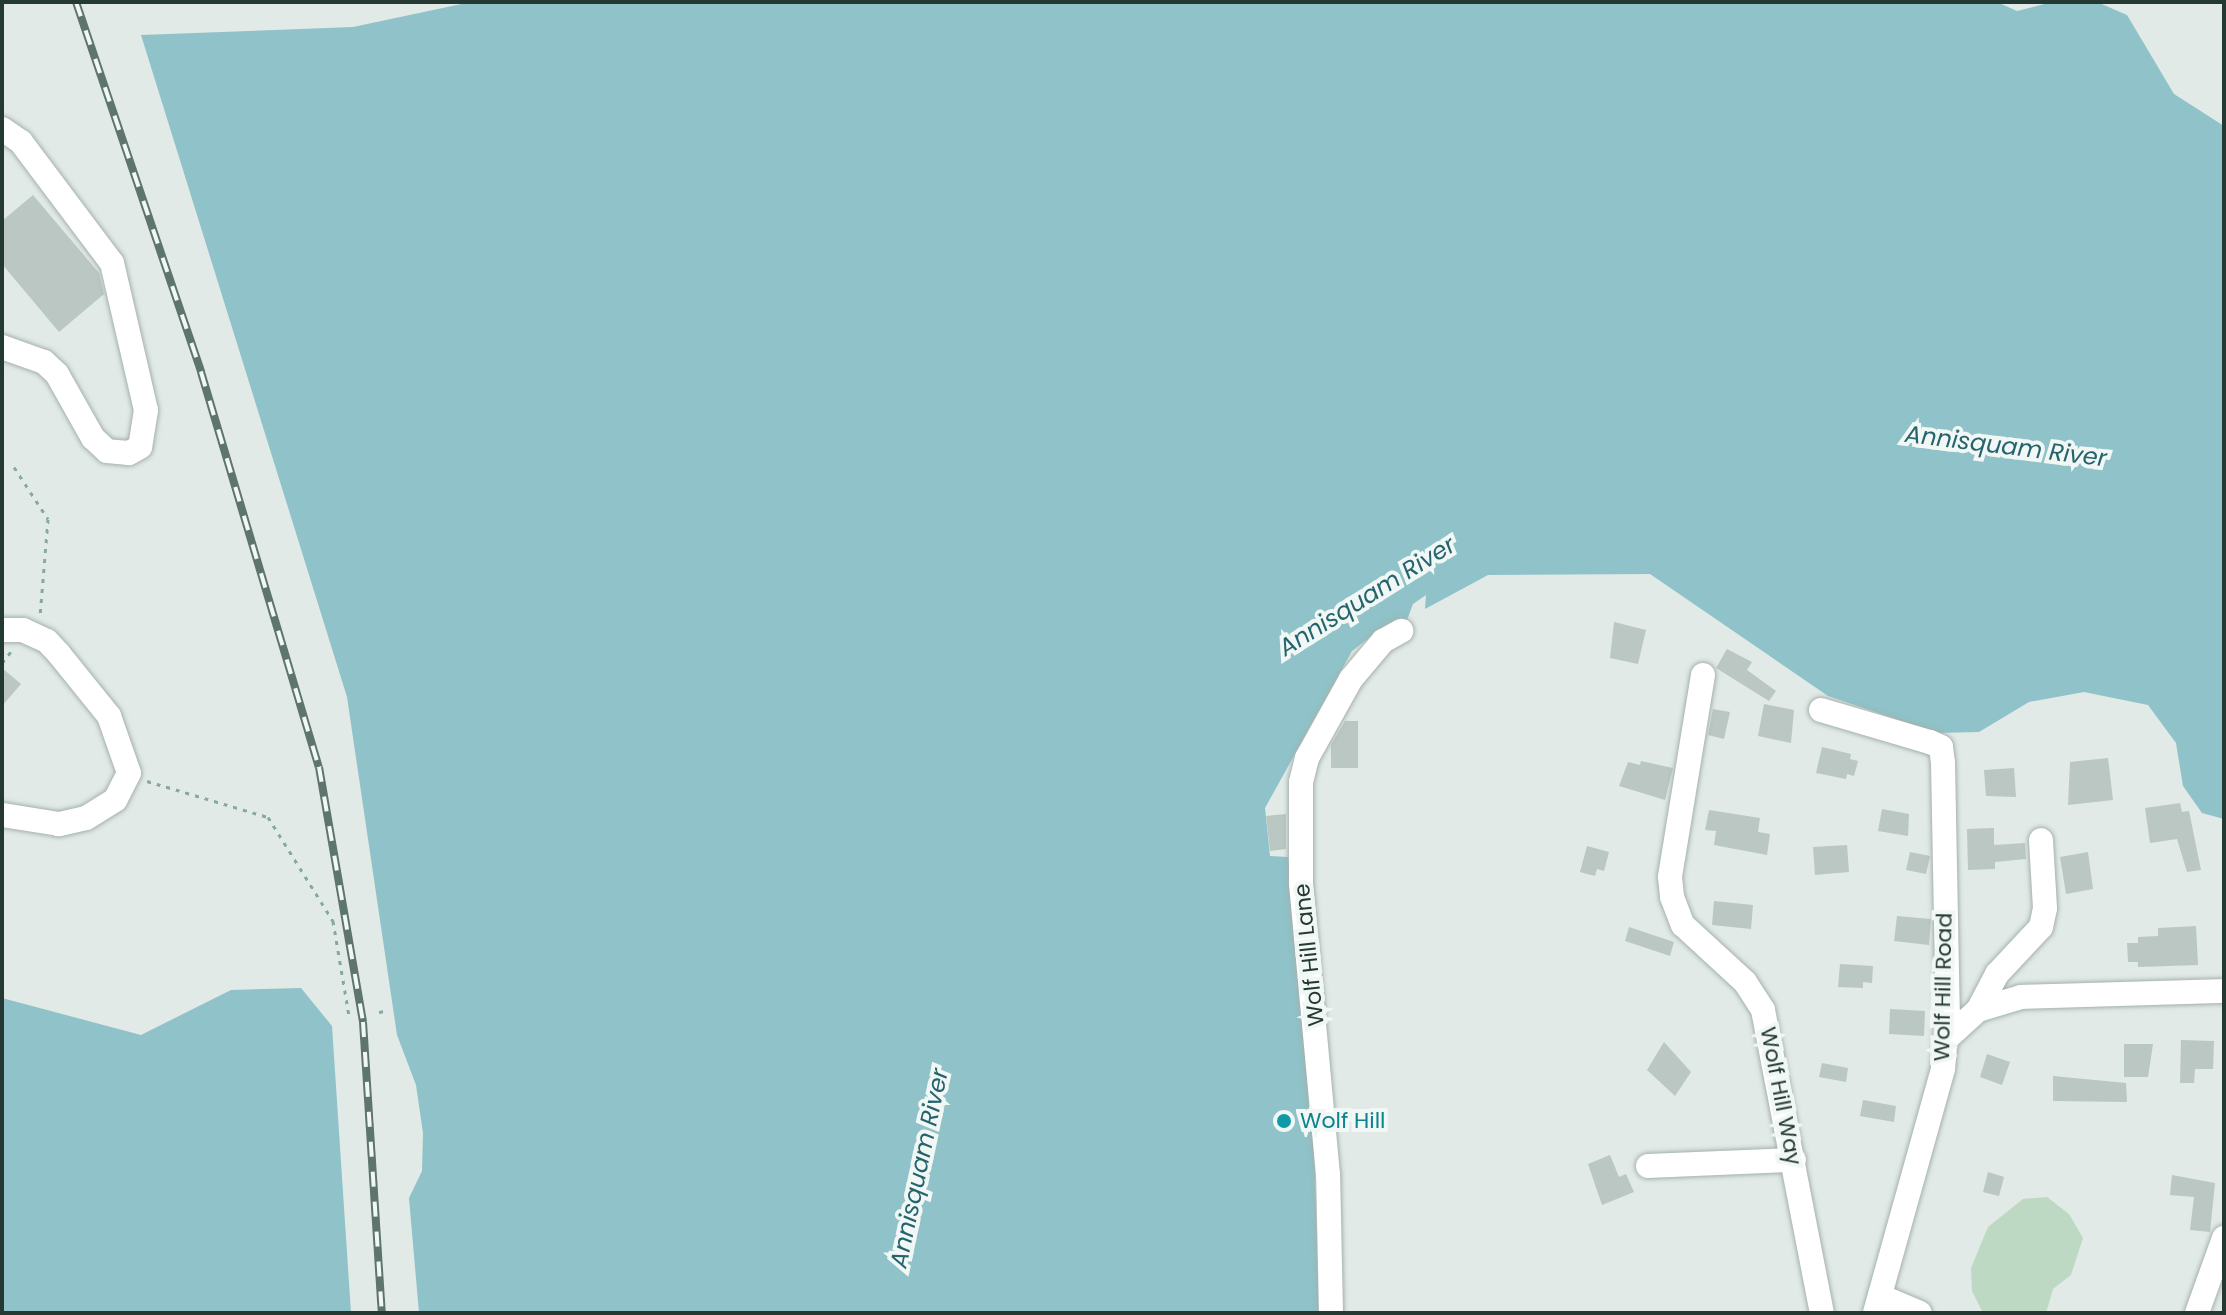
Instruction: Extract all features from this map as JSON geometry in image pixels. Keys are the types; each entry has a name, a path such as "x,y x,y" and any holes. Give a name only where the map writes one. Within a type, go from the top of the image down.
{"street":[{"path":"2,129 21,142 112,263 146,410 140,447 129,453 107,451 93,438 57,374 13,351"},
{"path":"2,630 34,635 59,654 109,716 129,773 115,800 86,818 59,824 2,815"},
{"name":"Wolf Hill Lane","path":"1331,1313 1327,1164 1301,883 1301,782 1307,758 1351,679 1383,641 1401,631"},
{"name":"Wolf Hill Way","path":"1703,675 1671,868 1672,897 1683,925 1760,1002 1794,1160 1822,1313"},
{"name":"Wolf Hill Road","path":"1821,710 1941,747 1946,1039 1938,1094 1878,1304"},
{"path":"1946,1039 1978,1010 1997,974 2041,927 2045,908 2041,840"},
{"path":"1978,1010 2052,994 2224,991"},
{"path":"1648,1166 1794,1160"},
{"path":"2197,1313 2224,1238"},
{"path":"1878,1304 1920,1313"}],"path":[{"path":"14,467 48,519 48,567 34,635"},
{"path":"129,773 268,817 333,921 349,1016"},
{"path":"379,1012 385,1011"}],"green space":[{"path":"2047,1197 2069,1214 2083,1238 2071,1275 2053,1289 2046,1313 1983,1313 1972,1291 1971,1268 1988,1227 2023,1199"}],"water":[{"name":"Annisquam River","path":"471,2 1997,2 2017,11 2052,2 2097,2 2127,15 2174,94 2224,126 2224,819 2202,813 2183,786 2176,743 2148,705 2084,692 2029,702 1979,732 1937,733 1828,696 1650,574 1488,575 1425,609 1426,595 1413,604 1406,623 1373,635 1352,651 1265,808 1270,856 1288,857 1314,1140 1319,1313 419,1313 409,1198 422,1171 423,1133 416,1085 397,1035 347,697 141,35 353,27"},
{"path":"301,988 332,1026 351,1313 2,1313 2,998 141,1035 231,990"}],"building":[{"path":"33,195 99,273 104,294 59,332 2,264 2,221"},
{"path":"1614,622 1646,630 1638,664 1610,658"},
{"path":"1727,649 1752,662 1747,670 1776,691 1769,701 1716,668"},
{"path":"2,668 21,684 2,706"},
{"path":"1764,704 1794,710 1791,743 1758,736"},
{"path":"1713,709 1730,712 1724,739 1708,735"},
{"path":"1345,721 1358,721 1358,768 1331,768 1331,745"},
{"path":"1822,747 1851,754 1850,759 1858,761 1854,776 1847,774 1846,779 1816,773"},
{"path":"2108,758 2113,800 2068,805 2070,762"},
{"path":"1641,761 1673,768 1665,800 1619,786 1628,762 1640,765"},
{"path":"2014,768 2016,797 1986,796 1984,770"},
{"path":"2180,803 2182,812 2189,811 2201,870 2187,872 2177,839 2150,843 2145,808"},
{"path":"1882,809 1909,814 1908,836 1878,831"},
{"path":"1709,810 1760,818 1758,832 1770,834 1767,855 1714,845 1716,831 1705,830"},
{"path":"1286,814 1286,849 1270,851 1266,816"},
{"path":"1994,828 1994,845 2025,843 2026,859 1995,862 1995,869 1968,870 1967,829"},
{"path":"1847,845 1849,872 1815,875 1813,847"},
{"path":"1587,846 1609,852 1604,871 1597,869 1595,876 1580,872"},
{"path":"1910,852 1930,856 1926,874 1906,870"},
{"path":"2088,852 2093,889 2066,894 2060,857"},
{"path":"1714,901 1753,905 1751,929 1712,925"},
{"path":"1897,916 1931,919 1929,945 1894,941"},
{"path":"2196,926 2198,965 2138,967 2138,962 2128,962 2127,943 2138,943 2138,937 2158,936 2158,928"},
{"path":"1629,927 1674,942 1670,956 1625,941"},
{"path":"1840,964 1873,966 1872,983 1863,982 1863,988 1838,987"},
{"path":"1890,1009 1925,1011 1924,1036 1889,1034"},
{"path":"2181,1040 2214,1041 2213,1069 2195,1069 2194,1083 2180,1083"},
{"path":"1664,1042 1691,1072 1675,1096 1647,1070"},
{"path":"2124,1044 2153,1044 2148,1077 2124,1077"},
{"path":"1987,1054 2010,1062 2002,1085 1980,1077"},
{"path":"1822,1063 1848,1068 1846,1082 1819,1077"},
{"path":"2053,1076 2126,1083 2127,1102 2053,1101"},
{"path":"1863,1100 1896,1106 1894,1122 1860,1116"},
{"path":"1610,1155 1619,1177 1626,1174 1634,1192 1602,1205 1588,1164"},
{"path":"1988,1172 2004,1177 1999,1196 1983,1192"},
{"path":"2172,1175 2215,1183 2210,1232 2190,1230 2194,1197 2170,1195"}],"railway":[{"path":"76,2 201,372 319,767 363,1022 382,1313"}],"place":[{"name":"Wolf Hill","path":"1284,1121"}]}
